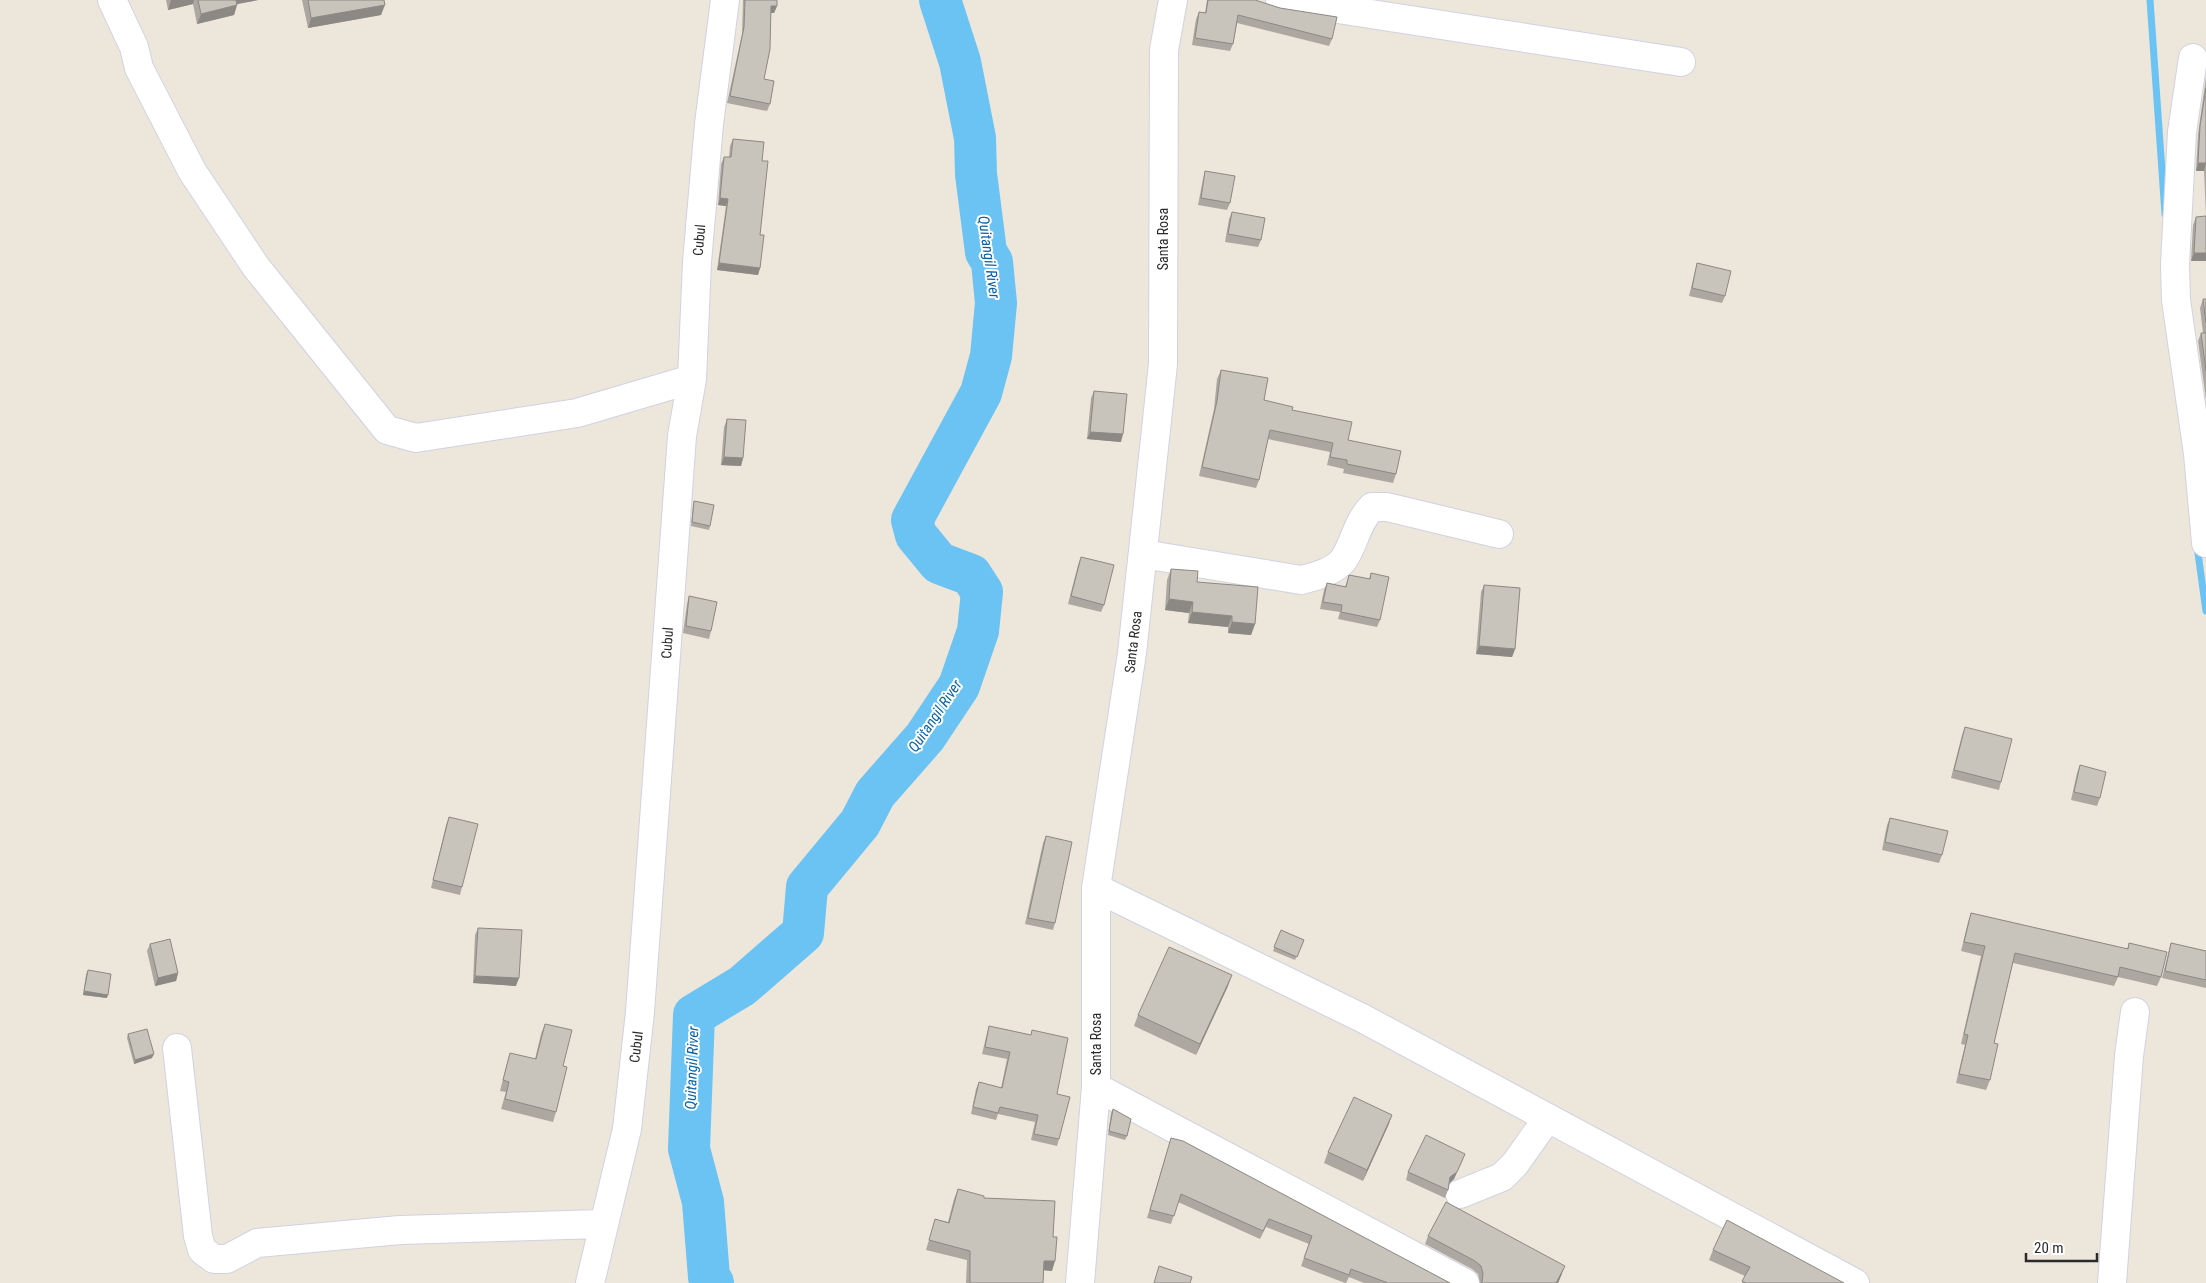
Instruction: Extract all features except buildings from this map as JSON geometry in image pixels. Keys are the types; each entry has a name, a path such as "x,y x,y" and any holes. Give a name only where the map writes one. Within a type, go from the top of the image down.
{"street":[{"path":"112,0 134,47 139,68 192,171 256,267 387,430 416,438 567,415 692,379"},
{"name":"Cubul","path":"590,1283 602,1224 627,1129 640,1012 682,436 692,379 697,262 708,134 725,0"},
{"name":"Santa Rosa","path":"1080,1283 1096,1087 1096,888 1132,653 1163,364 1164,50 1173,0"},
{"path":"1280,0 1681,62"},
{"path":"2193,58 2182,132 2175,264 2176,300 2198,454 2206,543"},
{"path":"1143,554 1301,580 1316,576 1343,561 1363,516 1372,507 1387,507 1499,534"},
{"path":"1096,888 1362,1018 1855,1283"},
{"path":"2112,1283 2129,1056 2135,1012"},
{"path":"178,1048 198,1236 202,1250 214,1259 227,1259 257,1243 400,1230 602,1224"},
{"path":"1096,1087 1465,1283"},
{"path":"1460,1194 1502,1177 1515,1164 1548,1119"}],"waterway":[{"name":"Quitangil River","path":"713,1283 709,1277 703,1202 689,1149 694,1015 742,986 803,933 807,887 860,823 875,794 925,737 959,686 978,631 982,592 971,575 939,563 916,535 912,520 981,393 991,356 996,303 992,262 986,252 976,174 975,138 960,62 940,0"},
{"path":"2150,0 2165,214"},
{"path":"2197,546 2206,611"}]}
